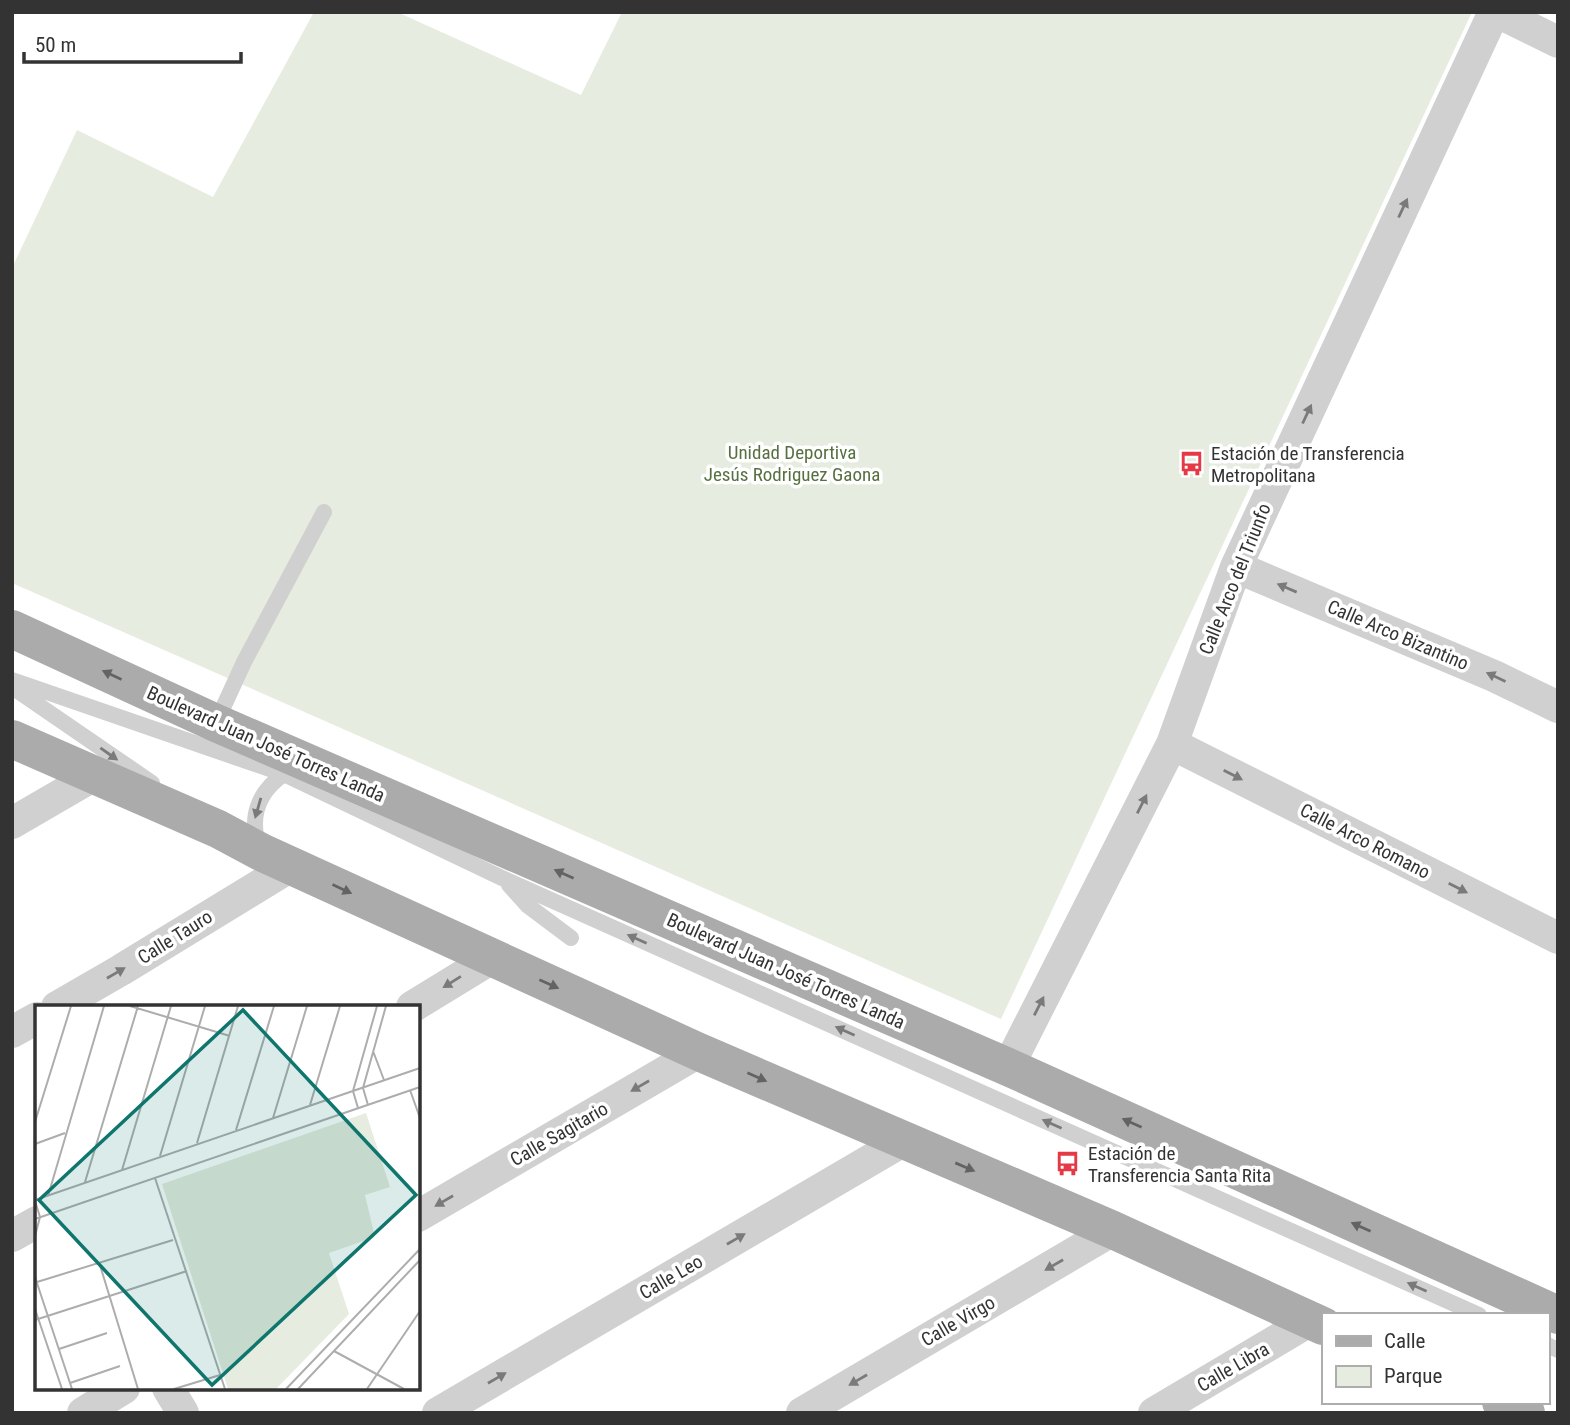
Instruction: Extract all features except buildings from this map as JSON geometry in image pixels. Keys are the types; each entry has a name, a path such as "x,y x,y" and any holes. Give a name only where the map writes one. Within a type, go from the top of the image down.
{"main road":[{"name":"Boulevard Juan José Torres Landa","path":"12,629 216,723 1008,1067 1558,1315"},
{"path":"12,740 218,829 276,859 699,1052 1113,1230 1317,1323"}],"street":[{"path":"1496,12 1558,42"},
{"name":"Calle Arco del Triunfo","path":"1008,1067 1172,744 1236,567 1496,12"},
{"name":"Calle Arco Bizantino","path":"1236,567 1494,676 1558,707"},
{"name":"Calle Arco Romano","path":"1172,744 1558,938"},
{"path":"12,823 93,776"},
{"name":"Calle Tauro","path":"60,1005 121,970 276,859"},
{"path":"415,1005 492,958"},
{"path":"12,1032 35,1019"},
{"name":"Calle Sagitario","path":"420,1215 699,1052"},
{"name":"Calle Leo","path":"438,1413 903,1141"},
{"path":"12,1236 35,1223"},
{"name":"Calle Virgo","path":"802,1413 1113,1230"},
{"name":"Calle Libra","path":"1154,1413 1317,1323"},
{"path":"83,1413 121,1390"},
{"path":"169,1390 183,1413"}],"lane":[{"path":"216,723 244,662 324,512"},
{"path":"12,680 284,774 502,878 1475,1313"},
{"path":"12,687 218,829"},
{"path":"276,859 256,836 254,822 264,791 284,774"},
{"path":"502,878 527,905 571,938"}],"green space":[{"name":"Unidad Deportiva Jesús Rodriguez Gaona","path":"314,12 397,12 581,95 622,12 1472,12 1001,1019 12,583 12,268 77,130 213,197"}],"place":[{"name":"Estación de Transferencia Metropolitana","path":"1191,464"},
{"name":"Estación de Transferencia Santa Rita","path":"1068,1164"}]}
